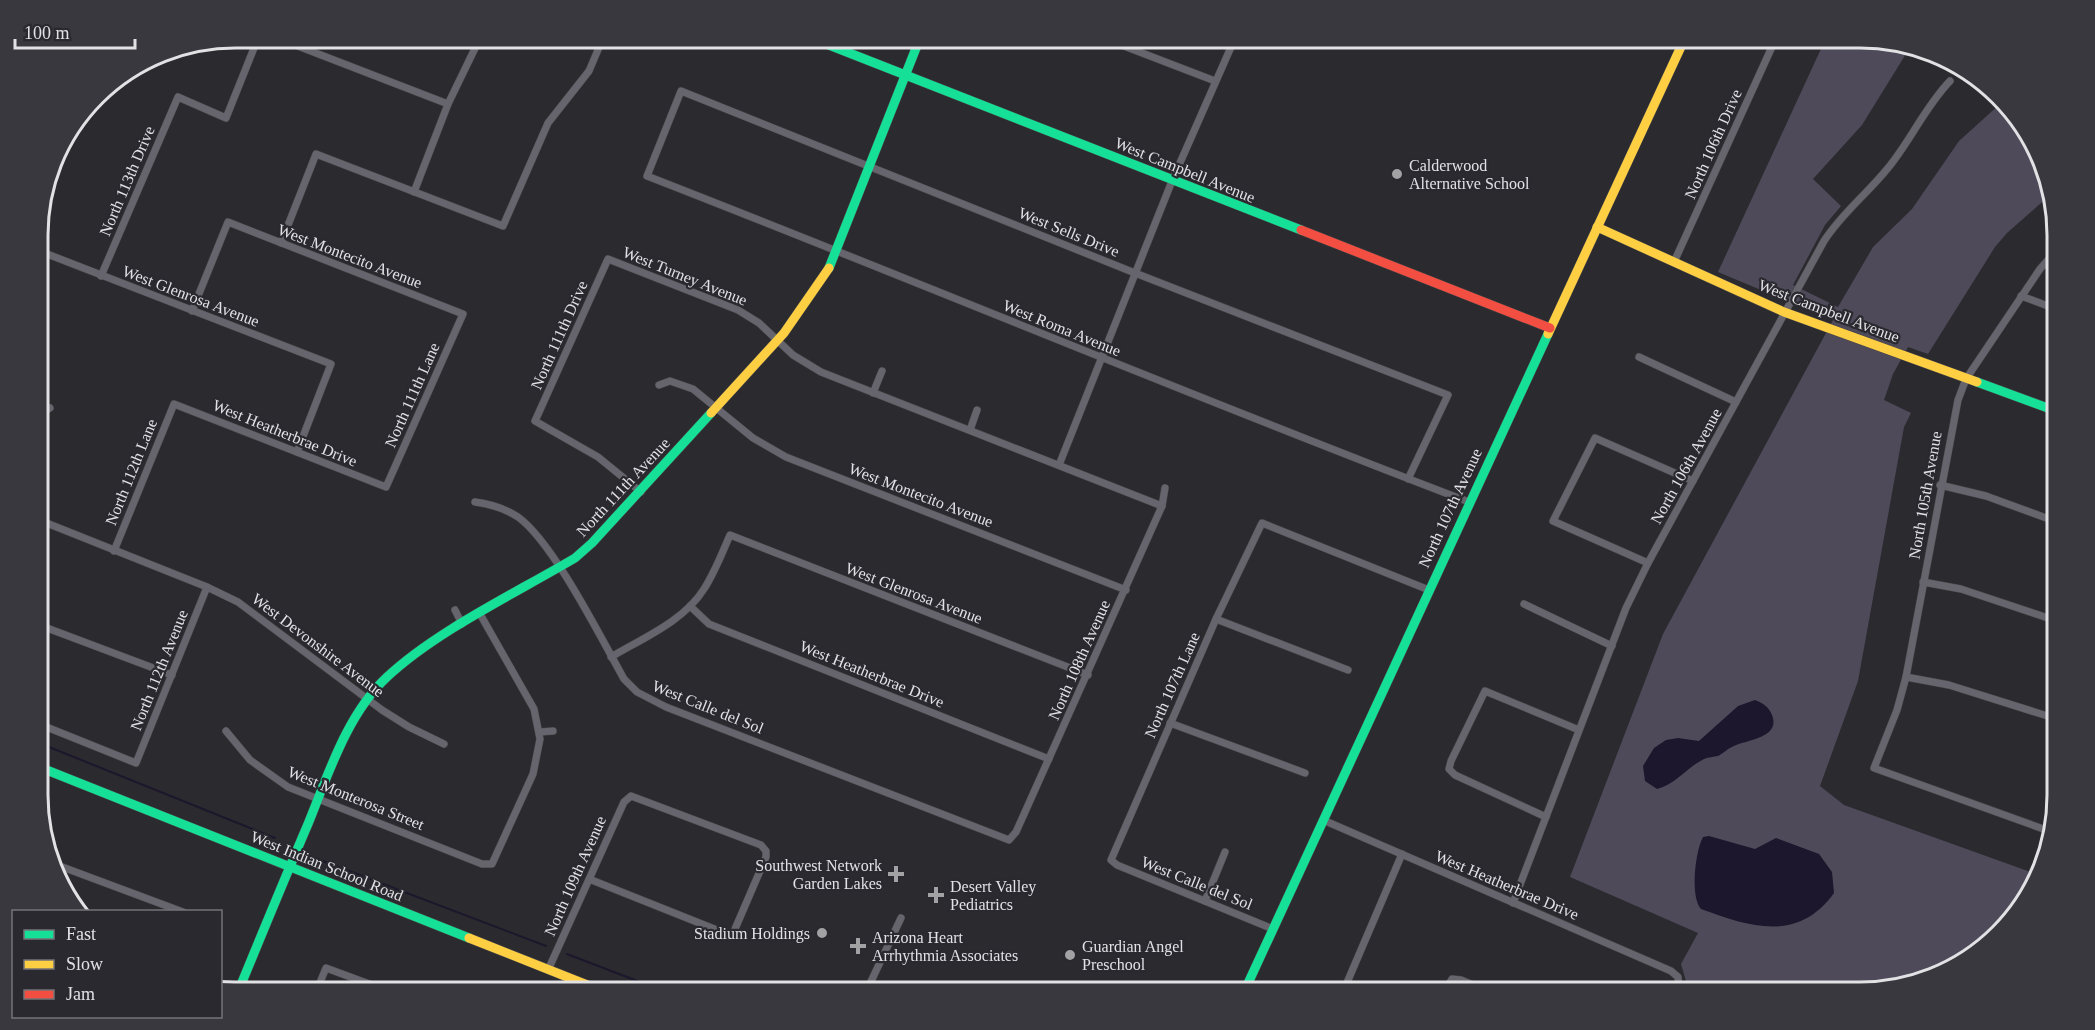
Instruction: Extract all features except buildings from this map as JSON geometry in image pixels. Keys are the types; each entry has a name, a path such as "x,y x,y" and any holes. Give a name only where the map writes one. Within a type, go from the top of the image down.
{"street":[{"name":"North 113th Drive","path":"101,276 178,97 226,118 254,48"},
{"path":"303,48 448,104"},
{"path":"414,192 448,104 475,48"},
{"path":"281,243 316,154 503,226 548,123 584,78 598,48"},
{"name":"West Campbell Avenue","path":"837,48 1550,328"},
{"name":"North 111th Avenue","path":"242,982 288,867 351,725 367,699 411,656 558,567 592,543 778,340 822,281 838,250 916,48"},
{"path":"1129,48 1215,81"},
{"path":"1059,465 1172,181 1230,48"},
{"name":"North 107th Avenue","path":"1249,982 1681,48"},
{"name":"North 106th Drive","path":"1674,262 1771,48"},
{"name":"North 106th Avenue","path":"1513,903 1612,646 1648,563 1784,312 1836,223 1890,166 1927,109 1950,81"},
{"name":"West Sells Drive","path":"647,176 681,91 871,165 1135,273 1448,395 1408,479"},
{"name":"West Roma Avenue","path":"647,176 838,250 1101,359 1469,502"},
{"name":"West Montecito Avenue","path":"192,311 228,222 463,314"},
{"name":"West Campbell Avenue","path":"1597,227 1784,312 2047,408"},
{"name":"West Glenrosa Avenue","path":"48,254 331,364 297,452"},
{"name":"West Turney Avenue","path":"608,259 738,310 793,354 821,372 1162,506"},
{"name":"North 111th Drive","path":"608,259 535,422 598,457 641,492"},
{"name":"North 105th Avenue","path":"2043,829 1874,768 1897,710 1906,677 1952,418 1966,379 2021,296 2047,263"},
{"path":"2021,296 2047,306"},
{"name":"North 111th Lane","path":"386,488 463,314"},
{"path":"1639,357 1736,402"},
{"path":"873,393 882,371"},
{"name":"West Montecito Avenue","path":"659,385 670,381 682,383 761,444 786,457 1126,590"},
{"name":"West Heatherbrae Drive","path":"174,404 386,488"},
{"name":"North 112th Lane","path":"114,551 174,404"},
{"path":"970,430 977,410"},
{"path":"1648,563 1553,521 1595,438 1693,481"},
{"path":"1940,485 1986,496 2047,518"},
{"name":"North 108th Avenue","path":"1009,840 1016,832 1126,590 1162,506 1165,488"},
{"name":"West Calle del Sol","path":"475,502 496,505 518,518 532,530 558,567 624,679 649,699 1009,840"},
{"name":"North 107th Lane","path":"1111,860 1216,619 1262,523 1429,590"},
{"name":"West Devonshire Avenue","path":"48,524 207,587 252,611 367,699 409,728 444,744"},
{"name":"West Glenrosa Avenue","path":"690,606 705,589 730,535 1088,675"},
{"path":"1923,582 1961,589 2047,618"},
{"name":"North 112th Avenue","path":"48,728 136,763 207,587"},
{"path":"1524,604 1612,646"},
{"path":"612,657 670,622 690,606"},
{"name":"West Heatherbrae Drive","path":"690,606 709,624 1049,759"},
{"path":"455,610 462,624"},
{"path":"480,614 526,693 534,709 540,732 553,731"},
{"path":"1216,619 1348,670"},
{"path":"48,628 171,675"},
{"path":"1906,677 1949,685 2047,716"},
{"path":"1546,817 1455,775 1449,770 1485,691 1579,730"},
{"path":"1170,723 1305,773"},
{"name":"West Monterosa Street","path":"226,731 258,768 288,786 482,864 492,864 533,774 538,758 540,732"},
{"name":"West Indian School Road","path":"48,771 579,982"},
{"name":"North 109th Avenue","path":"548,970 589,879 624,802 631,795 761,845 766,851 732,936 589,879"},
{"name":"West Heatherbrae Drive","path":"1323,820 1678,976 1678,982"},
{"path":"1205,901 1225,852"},
{"path":"1347,982 1402,854"},
{"name":"West Calle del Sol","path":"1111,860 1117,866 1273,929"},
{"path":"62,867 178,910"},
{"path":"871,982 901,918"},
{"path":"320,982 326,968 364,982"},
{"path":"1450,982 1452,979 1466,982"}],"shaded area":[{"path":"1821,48 1860,48 1906,54 1862,125 1813,179 1841,206 1825,225 1793,285 1838,307 1873,247 1912,209 1959,141 1996,107 2016,131 2037,175 2043,201 2007,233 1995,247 1928,354 1908,347 1893,374 1884,400 1911,413 1904,427 1858,681 1820,786 1844,805 2030,872 2016,899 1983,936 1964,951 1943,963 1920,972 1872,982 1686,982 1681,964 1698,933 1570,877 1663,634 1833,320 1718,272"},
{"path":"1755,700 1761,702 1772,715 1772,729 1767,733 1732,747 1718,756 1704,759 1664,787 1657,789 1645,781 1643,766 1654,748 1666,740 1678,738 1699,741 1738,706"},
{"path":"1709,836 1755,849 1776,838 1819,854 1832,872 1834,893 1820,909 1805,919 1789,925 1772,927 1755,925 1701,909 1696,895 1696,863 1703,837"}],"waterway":[{"path":"48,747 275,838"},
{"path":"315,858 546,946"},
{"path":"567,954 640,982"}],"traffic: fast":[{"path":"837,48 1301,230"},
{"path":"829,268 916,48"},
{"path":"1249,982 1548,334"},
{"path":"1977,382 2047,408"},
{"path":"242,982 340,746 373,692 407,660 452,628 575,558 592,543 711,413"},
{"path":"48,771 469,938"}],"traffic: slow":[{"path":"1548,334 1680,48"},
{"path":"1597,227 1784,312 1977,382"},
{"path":"711,413 784,333 829,268"},
{"path":"469,938 580,982"}],"traffic: jam":[{"path":"1301,230 1550,328"}],"place":[{"name":"Calderwood Alternative School","path":"1397,174"},
{"name":"Southwest Network Garden Lakes","path":"896,874"},
{"name":"Desert Valley Pediatrics","path":"936,895"},
{"name":"Stadium Holdings","path":"822,933"},
{"name":"Arizona Heart Arrhythmia Associates","path":"858,946"},
{"name":"Guardian Angel Preschool","path":"1070,955"}]}
